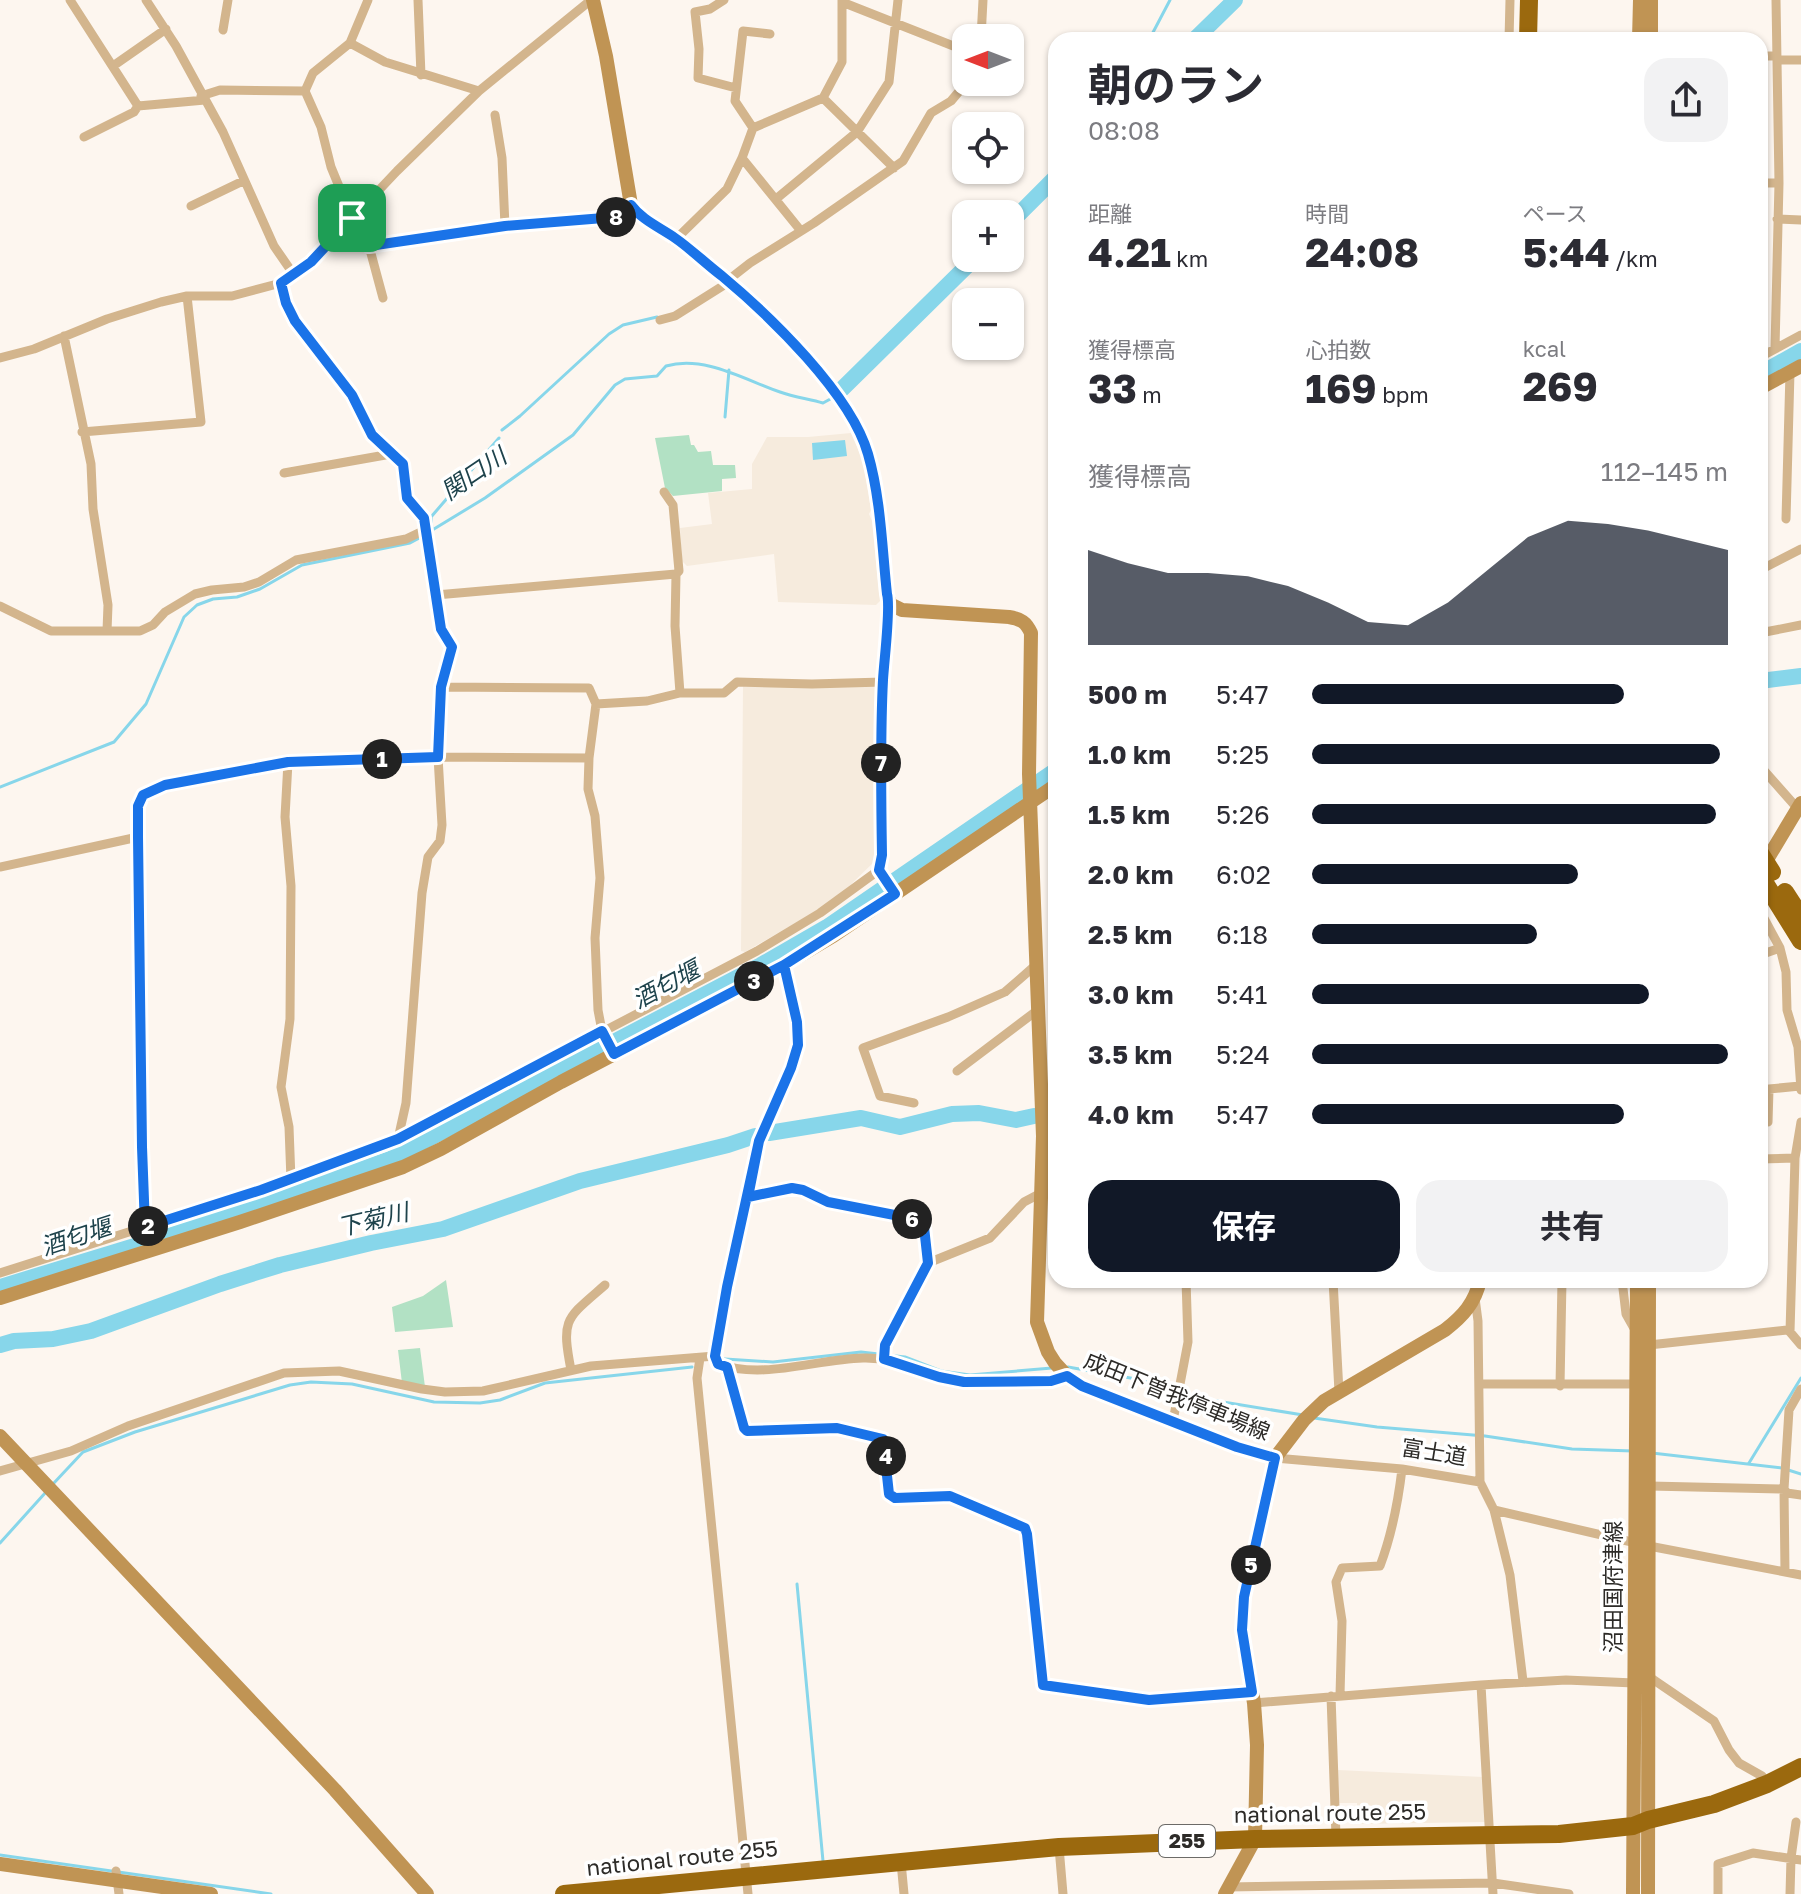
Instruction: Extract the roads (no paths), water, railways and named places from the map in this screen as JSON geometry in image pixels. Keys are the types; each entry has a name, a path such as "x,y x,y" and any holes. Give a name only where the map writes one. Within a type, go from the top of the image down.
{"highway":[{"path":"1516,32 1517,0"},
{"path":"1528,32 1529,0"},
{"path":"1768,880 1801,917"},
{"path":"1768,882 1801,941"},
{"name":"national route 255","path":"564,1894 748,1885 901,1861 1059,1847 1255,1839 1559,1834 1641,1823 1714,1804 1801,1767"}],"main road":[{"path":"592,0 606,56 631,205 640,216 676,239 765,312 855,422 868,454 890,604"},
{"path":"1639,32 1640,0"},
{"path":"1651,0 1651,32"},
{"path":"1768,384 1795,369"},
{"name":"成田下曽我停車場線","path":"890,604 902,610 1021,619 1031,633 1029,774 1039,1009 1048,1111"},
{"path":"0,1298 403,1167 784,965 1048,790"},
{"path":"1768,868 1798,812"},
{"name":"成田下曽我停車場線","path":"1047,1186 1037,1322 1055,1363 1082,1386 1237,1447 1275,1458 1246,1586 1242,1618 1257,1745 1255,1839"},
{"name":"富士道","path":"1475,1298 1478,1288"},
{"name":"沼田国府津線","path":"1637,1288 1637,1384 1642,1452 1650,1486 1642,1544 1634,1683 1648,1894"},
{"name":"沼田国府津線","path":"1633,1894 1641,1823 1648,1676 1642,1544 1642,1452 1649,1345 1649,1288"},
{"path":"1275,1458 1307,1417 1339,1392 1445,1330 1462,1317 1475,1298"},
{"path":"0,1436 335,1790 427,1894"},
{"path":"1226,1891 1255,1839"},
{"path":"0,1864 211,1894"}],"street":[{"path":"70,0 138,106"},
{"path":"146,0 166,29 223,132 274,246 294,275"},
{"path":"223,30 228,0"},
{"path":"368,0 350,43 313,73 305,91 352,218 369,246 383,298"},
{"path":"418,0 421,75"},
{"path":"0,358 34,349 107,319 187,296 232,296 281,283 311,262 479,91 592,0"},
{"path":"724,0 710,9 695,12 698,78 736,88"},
{"path":"776,199 857,132 889,82 898,0"},
{"path":"982,24 983,0"},
{"path":"1509,32 1510,0"},
{"path":"1775,348 1779,183 1776,0"},
{"path":"676,239 727,189 753,128 823,98 842,62 842,1 952,46"},
{"path":"113,66 166,29"},
{"path":"753,128 735,101 743,31 770,34"},
{"path":"350,43 385,62 479,91"},
{"path":"1768,57 1801,60"},
{"path":"84,137 134,112 138,106 203,98 220,90 305,91"},
{"path":"660,320 675,316 894,168 903,161 931,113 955,96"},
{"path":"823,98 894,168"},
{"path":"495,115 502,158 505,226"},
{"path":"742,158 801,231"},
{"path":"191,206 243,181"},
{"path":"1768,183 1779,183"},
{"path":"369,246 505,226 616,217 631,205"},
{"path":"1777,219 1801,220"},
{"path":"281,283 295,321 352,395 372,435 403,464 407,498 424,518 441,629 452,647 441,687 438,757 442,825 440,841 428,857 422,893 406,1103 398,1139"},
{"path":"82,432 201,422 187,296"},
{"path":"1768,352 1801,335"},
{"path":"64,336 91,464 93,509 108,605 107,631"},
{"path":"1786,519 1795,369"},
{"path":"284,473 391,454"},
{"path":"664,492 673,505 679,571 676,574 675,626 680,693"},
{"path":"0,606 51,631 140,631 195,594 259,582 296,560 428,533"},
{"path":"1768,566 1801,549"},
{"path":"436,595 676,574"},
{"path":"890,604 883,682 881,873 895,894"},
{"path":"1768,631 1801,625"},
{"path":"596,704 647,701 680,693 724,693 737,682 883,682"},
{"path":"441,687 589,688 596,704 588,789 595,816 600,878 595,938 598,1010 602,1031 614,1054"},
{"path":"145,1227 138,806 147,791 288,762 438,757 589,758"},
{"path":"288,762 285,817 291,886 290,1019 281,1087 289,1127 291,1180"},
{"path":"1768,776 1798,812"},
{"path":"0,867 138,837"},
{"path":"0,1273 291,1180 398,1139 757,951 881,873"},
{"path":"1768,926 1780,948 1786,972 1787,1010 1798,1047 1801,1088 1769,1089 1768,1122"},
{"path":"1768,952 1780,948"},
{"path":"914,1103 880,1096 863,1048 1005,992 1037,964"},
{"path":"784,965 797,1022 798,1045 759,1141 727,1287 715,1356 718,1364 775,1369 884,1355 939,1377 964,1382 1051,1381 1067,1376"},
{"path":"957,1071 1039,1009"},
{"path":"1790,1332 1795,1158 1801,1122"},
{"path":"1768,1159 1795,1158"},
{"path":"928,1263 990,1238 1024,1202 1047,1186"},
{"path":"748,1197 792,1188 828,1202 920,1220 924,1227 928,1263 884,1355"},
{"path":"571,1370 565,1334 567,1322 605,1285"},
{"path":"1173,1421 1188,1342 1186,1288"},
{"path":"1333,1288 1339,1392"},
{"path":"1560,1386 1562,1288"},
{"path":"1623,1288 1626,1314 1637,1333"},
{"name":"富士道","path":"1275,1458 1402,1469 1480,1482 1475,1298"},
{"path":"1649,1345 1787,1330 1801,1345"},
{"path":"0,1471 71,1451 128,1426 284,1373 339,1371 445,1392 483,1391 591,1366 715,1356"},
{"path":"700,1358 698,1392 748,1885"},
{"path":"727,1367 747,1431 837,1428 883,1439 889,1494 895,1498 950,1496 1025,1528 1043,1685 1149,1700 1336,1696 1523,1681 1634,1683"},
{"path":"1479,1384 1637,1384"},
{"path":"1785,1572 1784,1489 1789,1410 1801,1389"},
{"path":"1336,1837 1336,1696 1342,1621 1337,1575 1342,1568 1351,1565 1380,1566 1389,1542 1402,1469"},
{"path":"1480,1482 1494,1510 1510,1575 1523,1681"},
{"path":"1650,1486 1784,1489 1787,1493 1801,1495"},
{"path":"1494,1510 1642,1544 1801,1575"},
{"path":"1648,1676 1714,1721 1739,1763 1762,1776 1767,1784"},
{"path":"1481,1685 1493,1889"},
{"path":"1790,1894 1796,1859 1796,1822"},
{"path":"1059,1847 1063,1894"},
{"path":"1718,1894 1718,1864 1753,1853 1796,1859"},
{"path":"901,1861 904,1894"},
{"path":"1226,1891 1493,1889 1569,1894"}],"water":[{"path":"845,440 847,456 813,460 812,443"}],"waterway":[{"path":"1153,32 1170,0"},
{"name":"関口川","path":"1202,32 1235,0"},
{"name":"関口川","path":"1024,209 1048,185"},
{"name":"関口川","path":"842,389 961,272"},
{"path":"502,430 609,334 623,325 657,317"},
{"name":"酒匂堰","path":"1768,370 1801,351"},
{"name":"関口川","path":"429,532 485,498 573,435 615,385 625,379 657,376 666,366 695,364 724,370 796,397 823,403 834,397"},
{"path":"725,417 729,370"},
{"path":"432,531 431,517 499,438"},
{"name":"関口川","path":"0,787 114,742 146,704 184,617 197,605 260,589 302,565 410,543 423,536"},
{"name":"下菊川","path":"1768,680 1801,676"},
{"name":"酒匂堰","path":"0,1287 171,1235 390,1159 761,965 827,927 1048,775"},
{"name":"下菊川","path":"769,1133 861,1118 900,1127 952,1114 979,1113 1016,1120 1034,1116"},
{"name":"下菊川","path":"0,1345 91,1331 280,1265 443,1229 580,1181 755,1136"},
{"path":"725,1359 773,1362 861,1352 905,1357 941,1371 970,1375 1052,1368"},
{"path":"53,1484 83,1452 135,1432 290,1385 311,1382 352,1384 434,1402 480,1403 500,1400 545,1383 692,1367"},
{"path":"1068,1367 1136,1379 1205,1399 1303,1415"},
{"path":"1749,1463 1801,1378"},
{"path":"1314,1418 1485,1436 1572,1449 1633,1451"},
{"path":"1652,1453 1782,1468 1801,1474"},
{"path":"0,1543 46,1492"},
{"path":"797,1584 823,1861"},
{"path":"0,1855 271,1894"}]}
